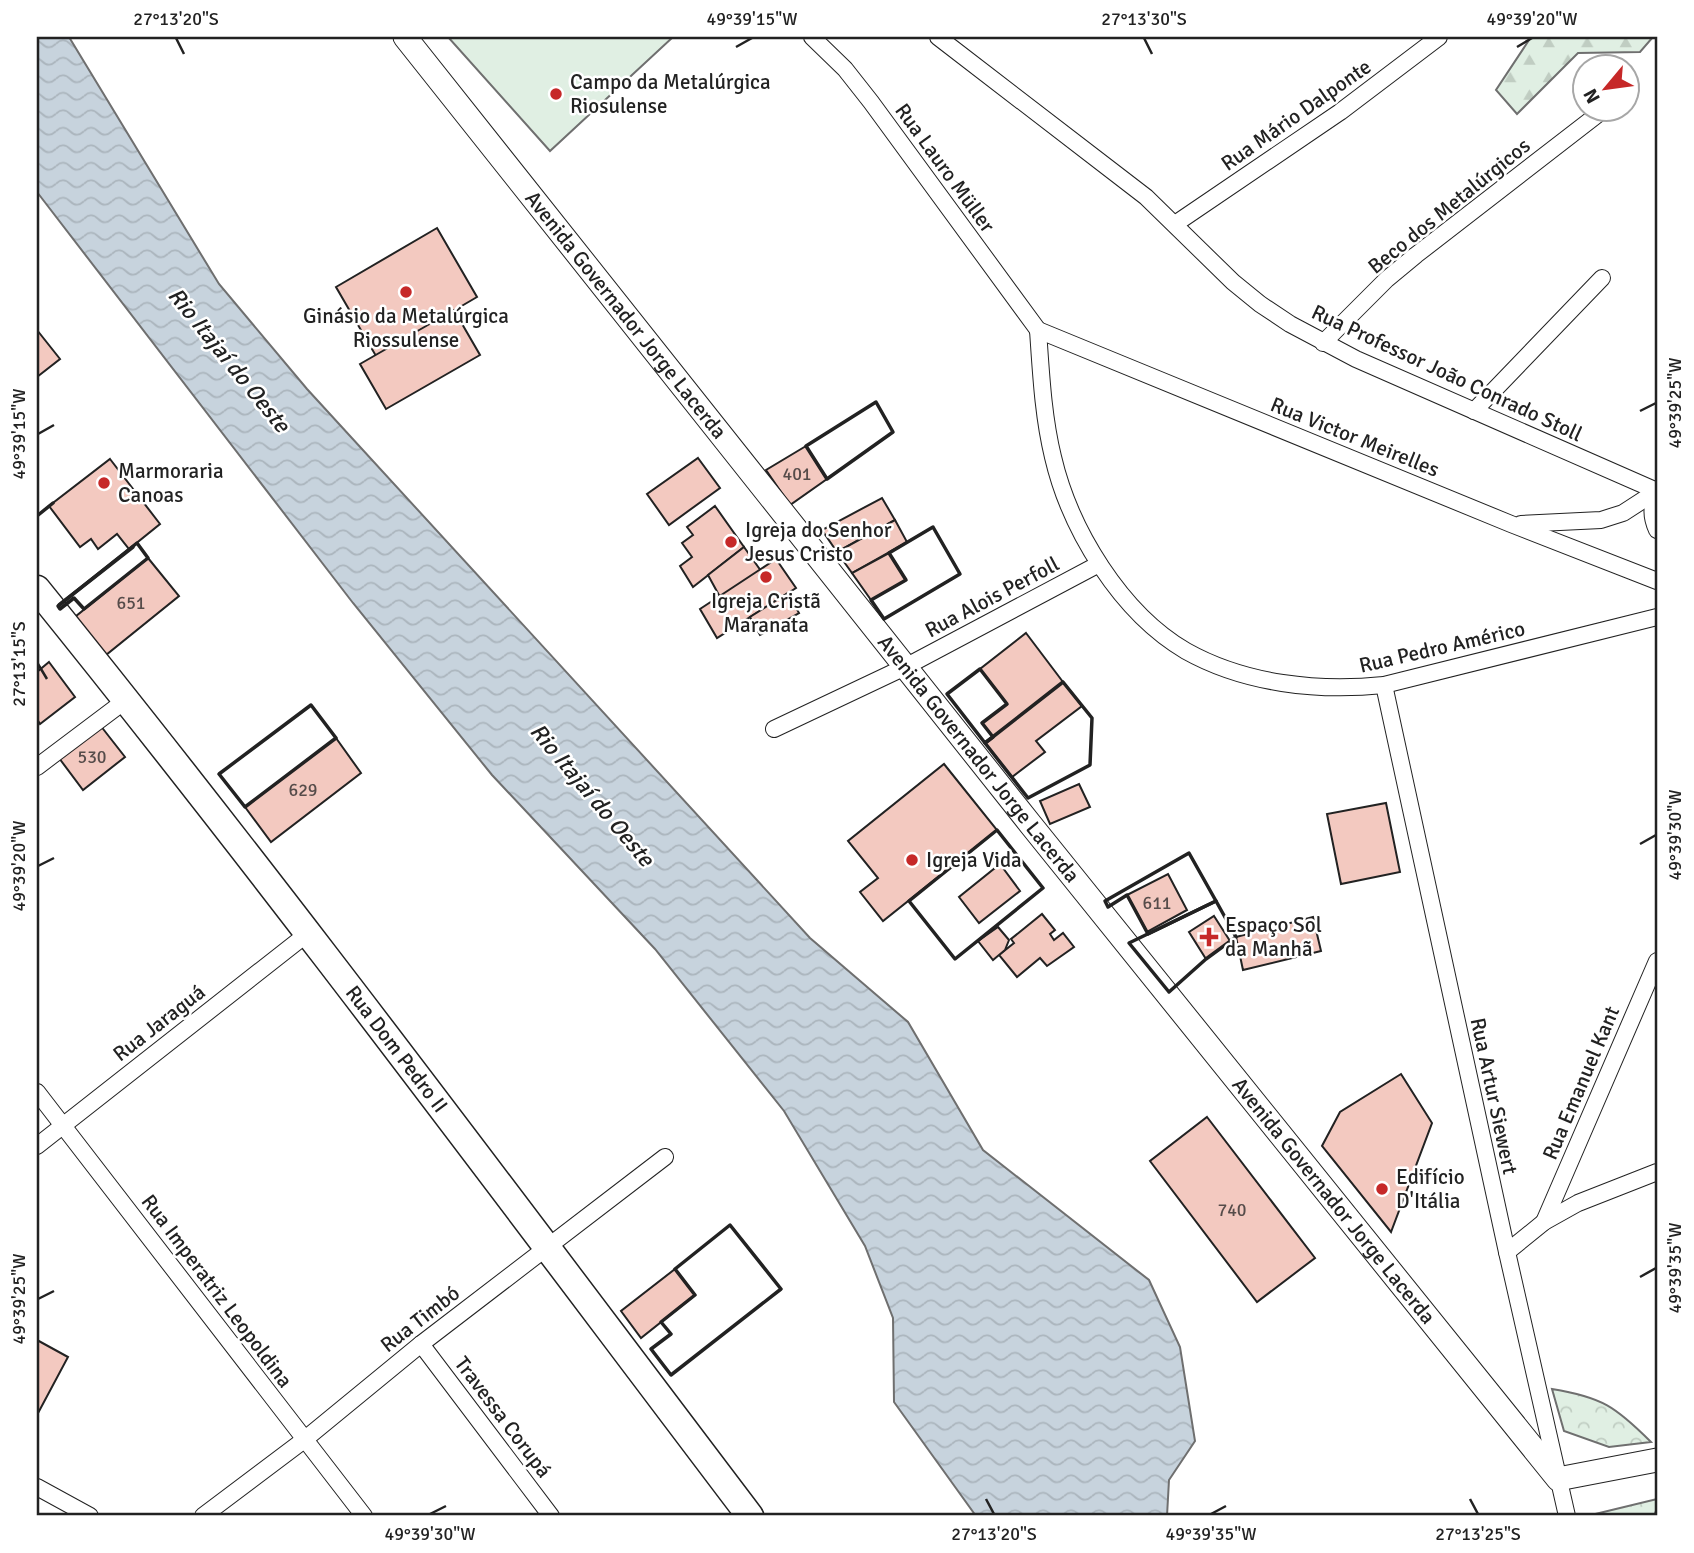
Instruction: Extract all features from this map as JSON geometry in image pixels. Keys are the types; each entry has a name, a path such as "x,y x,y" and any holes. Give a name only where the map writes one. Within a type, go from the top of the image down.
{"main road":[{"name":"Avenida Governador Jorge Lacerda","path":"405,37 905,667 1558,1479"},
{"name":"Rua Dom Pedro II","path":"37,589 307,934 750,1516"},
{"path":"1558,1479 1657,1460"}],"street":[{"name":"Rua Lauro Müller","path":"812,37 845,69 871,102 1038,330"},
{"name":"Rua Professor João Conrado Stoll","path":"938,37 1146,197 1260,304 1323,343 1657,491"},
{"name":"Rua Mário Dalponte","path":"1175,224 1329,120 1439,37"},
{"name":"Beco dos Metalúrgicos","path":"1323,343 1416,255 1588,122"},
{"path":"1474,411 1602,278"},
{"name":"Rua Victor Meirelles","path":"1038,330 1657,581"},
{"name":"Rua Pedro Américo","path":"1038,330 1045,412 1053,458 1063,493 1081,533 1099,564 1126,599 1186,651 1253,677 1290,685 1355,688 1384,685 1657,617"},
{"path":"1511,524 1601,520 1623,513 1657,491"},
{"path":"1657,491 1651,507 1657,529"},
{"path":"1623,513 1657,529"},
{"name":"Rua Alois Perfoll","path":"774,729 905,667 1099,564"},
{"name":"Rua Artur Siewert","path":"1384,685 1567,1516"},
{"path":"37,767 126,700"},
{"name":"Rua Jaraguá","path":"37,1146 307,934"},
{"name":"Rua Emanuel Kant","path":"1544,1222 1657,961"},
{"name":"Rua Imperatriz Leopoldina","path":"37,1092 364,1516"},
{"name":"Rua Timbó","path":"203,1516 665,1157"},
{"path":"1507,1252 1544,1222 1578,1203 1657,1172"},
{"name":"Travessa Corupá","path":"421,1344 551,1516"},
{"path":"37,1487 90,1516"}],"green space":[{"name":"Campo da Metalúrgica Riosulense","path":"448,37 673,37 550,151"},
{"path":"1531,37 1653,37 1640,52 1572,52 1572,59 1517,114 1496,90"},
{"path":"1552,1389 1584,1396 1607,1405 1651,1442 1609,1447 1564,1431"},
{"path":"1657,1499 1654,1516 1587,1516"}],"water":[{"name":"Rio Itajaí do Oeste","path":"37,37 69,37 219,284 307,389 810,938 908,1022 983,1150 1149,1280 1180,1347 1195,1441 1169,1480 1167,1516 976,1516 894,1402 893,1318 865,1246 784,1111 655,949 492,775 353,603 37,192"}],"building":[{"name":"Ginásio da Metalúrgica Riossulense","path":"437,228 477,297 376,356 336,287"},
{"path":"454,310 480,355 386,409 360,364"},
{"path":"37,330 60,359 37,377"},
{"path":"806,446 827,479 790,505 766,470"},
{"path":"698,458 720,488 669,525 647,494"},
{"name":"Marmoraria Canoas","path":"110,459 160,524 129,549 117,534 98,549 91,539 80,547 49,506"},
{"path":"882,498 895,520 837,552 822,530"},
{"path":"715,506 744,547 693,587 680,566 692,557 682,543 693,535 687,527"},
{"path":"895,520 907,542 852,573 837,552"},
{"path":"744,547 761,571 720,597 708,575"},
{"path":"889,553 906,580 871,600 852,573"},
{"path":"148,558 179,596 101,659 70,621"},
{"path":"776,559 796,588 717,638 700,609"},
{"path":"788,593 799,613 760,635 750,617"},
{"path":"1026,633 1063,682 993,737 982,723 1007,704 980,669"},
{"path":"49,662 75,697 40,724 37,719 37,672"},
{"path":"1063,682 1082,706 1036,741 1045,752 1012,777 985,743"},
{"path":"100,725 125,757 83,790 59,758"},
{"path":"336,738 361,773 271,842 245,807"},
{"name":"Igreja Vida","path":"944,764 997,830 883,921 860,892 878,878 848,841"},
{"path":"1079,784 1090,807 1050,824 1040,801"},
{"path":"1386,803 1400,872 1341,884 1327,814"},
{"path":"1000,864 1020,891 979,923 959,897"},
{"path":"1168,874 1187,910 1147,932 1127,895"},
{"path":"1042,914 1055,930 1050,934 1054,940 1063,933 1074,947 1047,966 1040,958 1017,977 999,955 1014,943 1011,939"},
{"name":"Espaço Sol da Manhã","path":"1214,916 1230,941 1206,959 1189,932"},
{"path":"1313,917 1321,951 1243,970 1236,937"},
{"path":"998,927 1009,940 1005,950 993,960 978,941"},
{"name":"Edifício D'Itália","path":"1401,1074 1432,1123 1391,1232 1322,1146 1340,1112"},
{"path":"1207,1117 1315,1258 1257,1302 1150,1161"},
{"path":"675,1269 695,1295 641,1338 621,1311"},
{"path":"37,1340 68,1357 37,1415"}],"wall":[{"path":"876,402 893,432 827,479 806,446 876,402"},
{"path":"37,516 53,503"},
{"path":"933,527 960,574 884,619 871,600 906,580 889,553 933,527"},
{"path":"137,543 148,558 84,609 74,598 60,609 58,606 137,543"},
{"path":"59,605 133,547"},
{"path":"980,669 1007,704 982,723 993,737 985,743 947,694 980,669"},
{"path":"1063,682 1092,718 1090,765 1028,798 985,743 1063,682"},
{"path":"311,705 336,738 245,807 219,774 311,705"},
{"path":"997,830 1043,888 955,959 909,901 997,830"},
{"path":"1189,853 1216,901 1148,934 1127,895 1108,907 1105,901 1189,853"},
{"path":"1216,901 1236,937 1169,992 1129,943 1216,901"},
{"path":"730,1225 781,1289 671,1375 651,1349 671,1334 661,1322 695,1295 675,1269 730,1225"}],"place":[{"name":"Campo da Metalúrgica Riosulense","path":"556,94"},
{"name":"Ginásio da Metalúrgica Riossulense","path":"406,292"},
{"name":"Marmoraria Canoas","path":"104,483"},
{"name":"Igreja do Senhor Jesus Cristo","path":"731,542"},
{"name":"Igreja Cristã Maranata","path":"766,577"},
{"name":"Igreja Vida","path":"912,860"},
{"name":"Espaço Sol da Manhã","path":"1209,937"},
{"name":"Edifício D'Itália","path":"1382,1189"}]}
